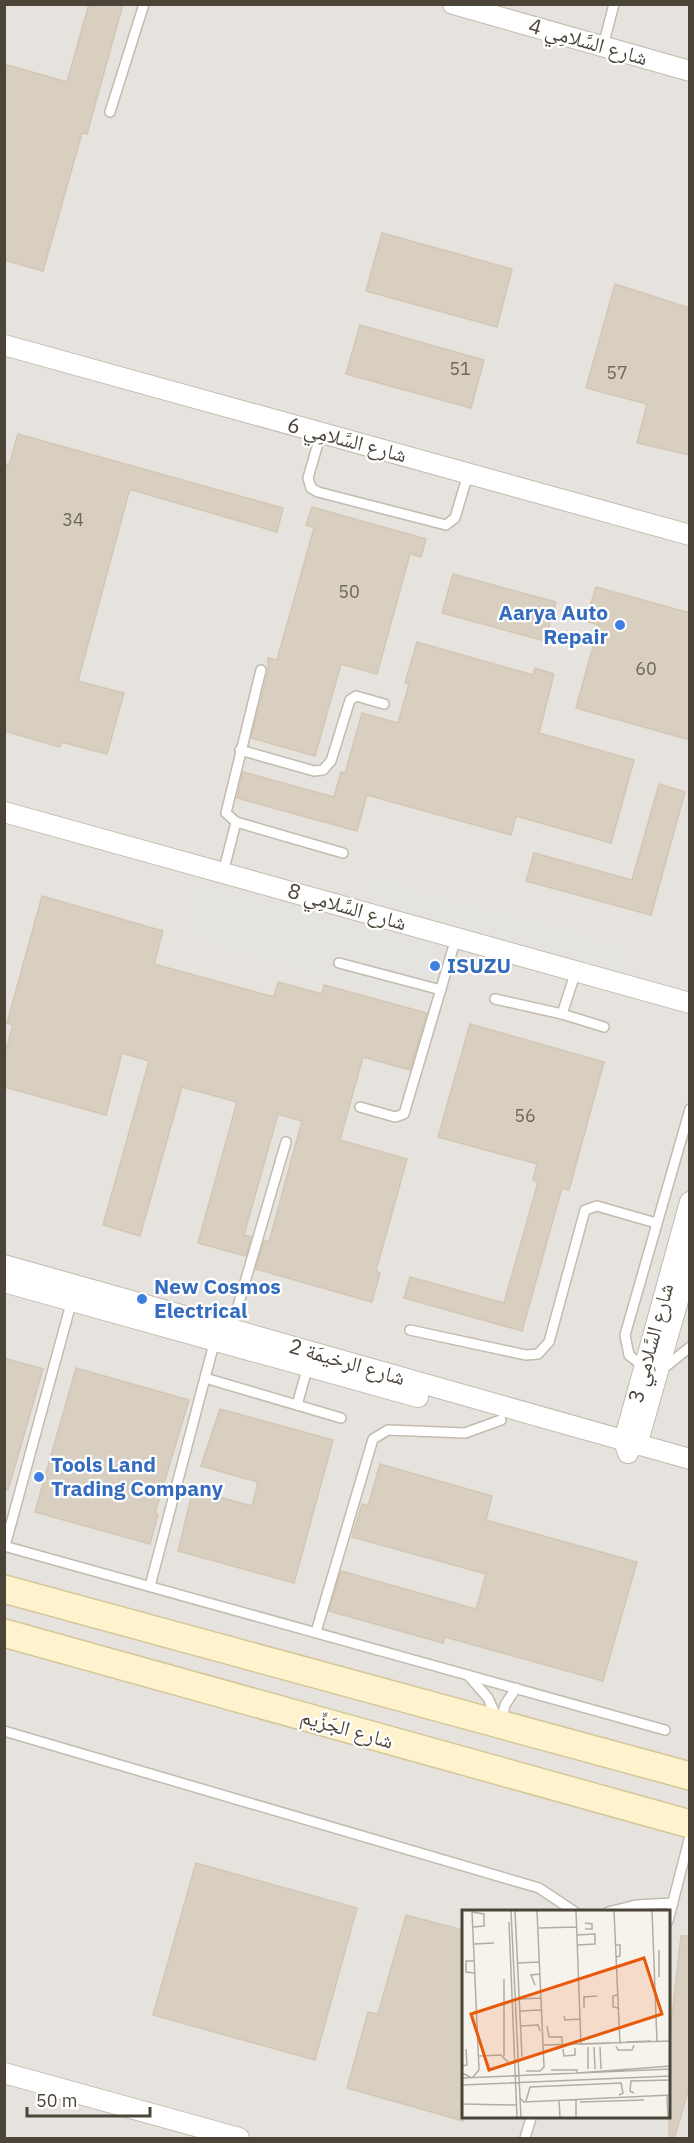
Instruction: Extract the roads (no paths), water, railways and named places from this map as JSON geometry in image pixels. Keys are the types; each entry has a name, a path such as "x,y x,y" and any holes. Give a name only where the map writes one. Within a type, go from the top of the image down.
{"street":[{"name":"شارع السَّلامِي 4","path":"453,4 690,71"},
{"name":"شارع السَّلامِي 6","path":"4,345 690,535"},
{"name":"شارع السَّلامِي 8","path":"4,812 690,1003"},
{"name":"شارع السَّلامِي 3","path":"629,1448 690,1202"},
{"name":"شارع السَّلامِي 3","path":"650,1370 690,1258"},
{"name":"شارع الرخيمَة 2","path":"4,1265 223,1335 629,1448 690,1459"},
{"name":"شارع الرخيمَة 2","path":"4,1282 223,1335 308,1366 501,1420"},
{"path":"501,1420 510,1416 519,1417 629,1448"},
{"name":"شارع الرخيمَة 2","path":"629,1448 690,1473"},
{"name":"شارع الجَزِّيم","path":"4,1589 687,1774"},
{"name":"شارع الجَزِّيم","path":"4,1633 690,1824"},
{"path":"4,2073 239,2139"}],"lane":[{"path":"110,112 144,4"},
{"path":"603,46 614,4"},
{"path":"321,433 308,478 311,488 318,492 446,525 455,518 468,474"},
{"path":"261,670 225,808 228,817 236,822 343,853"},
{"path":"240,750 314,771 323,770 331,761 350,699 360,696 384,704"},
{"path":"223,873 236,822"},
{"path":"360,1107 398,1117 404,1114 456,938"},
{"path":"339,963 441,990"},
{"path":"562,1014 576,971"},
{"path":"495,999 562,1014 604,1027"},
{"path":"690,1109 625,1335 629,1356 650,1370 674,1362 690,1347"},
{"path":"150,1586 205,1378 223,1335 286,1142"},
{"path":"410,1330 526,1356 538,1354 549,1342 585,1209 597,1206 656,1223"},
{"path":"72,1300 5,1546 664,1730"},
{"path":"297,1405 308,1366"},
{"path":"205,1378 341,1418"},
{"path":"316,1632 373,1439 387,1430 465,1433 501,1420"},
{"path":"468,1675 488,1698 501,1725"},
{"path":"501,1725 505,1705 516,1688"},
{"path":"4,1731 539,1888 572,1910"},
{"path":"670,1916 690,1836"},
{"path":"616,1910 636,1905 673,1903"},
{"path":"525,2139 531,2119"}],"place":[{"name":"Aarya Auto Repair","path":"620,625"},
{"name":"ISUZU","path":"435,966"},
{"name":"New Cosmos Electrical","path":"142,1299"},
{"name":"Tools Land Trading Company","path":"39,1477"}]}
